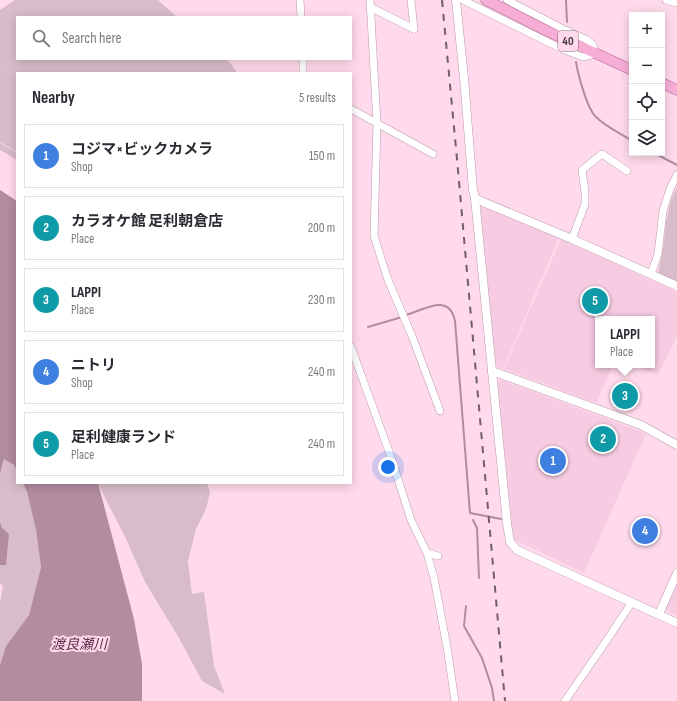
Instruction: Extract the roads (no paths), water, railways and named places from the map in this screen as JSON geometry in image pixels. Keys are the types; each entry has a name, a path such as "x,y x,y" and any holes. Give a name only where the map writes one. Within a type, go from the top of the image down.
{"main road":[{"name":"40","path":"486,0 506,5 531,23 629,69"},
{"path":"664,84 677,90"}],"street":[{"path":"300,0 301,16"},
{"path":"370,3 414,29 411,0"},
{"path":"456,0 473,190 510,542 517,550 677,623"},
{"path":"463,0 571,53 583,57 595,54"},
{"path":"666,0 677,3"},
{"path":"370,3 377,123 374,236 388,280 412,336 440,411"},
{"path":"303,60 304,72"},
{"path":"352,110 433,154"},
{"path":"572,239 585,204 582,170 602,154 627,171"},
{"path":"651,274 658,254 663,211 670,189 677,175"},
{"path":"475,198 677,286"},
{"path":"352,351 391,457 411,520 427,553 434,578 447,647 455,701"},
{"path":"492,371 641,425 677,445"},
{"path":"427,553 438,556"},
{"path":"659,614 677,573"},
{"path":"565,701 632,602"}],"water":[{"path":"0,190 16,200 16,470 14,465 4,459 0,474"},
{"name":"渡良瀬川","path":"23,484 98,484 134,619 142,664 142,701 0,701 0,665 6,646 29,615 41,567 36,530 27,492"},
{"path":"0,522 2,528 9,534 6,565 0,565"}],"waterway":[{"path":"566,0 567,22"},
{"path":"576,62 583,91 593,113 604,124 629,139"},
{"path":"660,156 677,165"},
{"path":"406,315 435,305 447,307 452,312 455,321 470,513 501,519"},
{"path":"368,327 402,317"},
{"path":"473,520 477,528 479,578"},
{"path":"466,606 464,626 482,658 492,688 494,701"}],"railway":[{"path":"442,0 505,701"}],"place":[{"name":"足利健康ランド","path":"595,301"},
{"name":"LAPPI","path":"625,396"},
{"name":"カラオケ館 足利朝倉店","path":"603,439"},
{"name":"コジマ×ビックカメラ","path":"553,461"},
{"name":"ニトリ","path":"645,531"}]}
